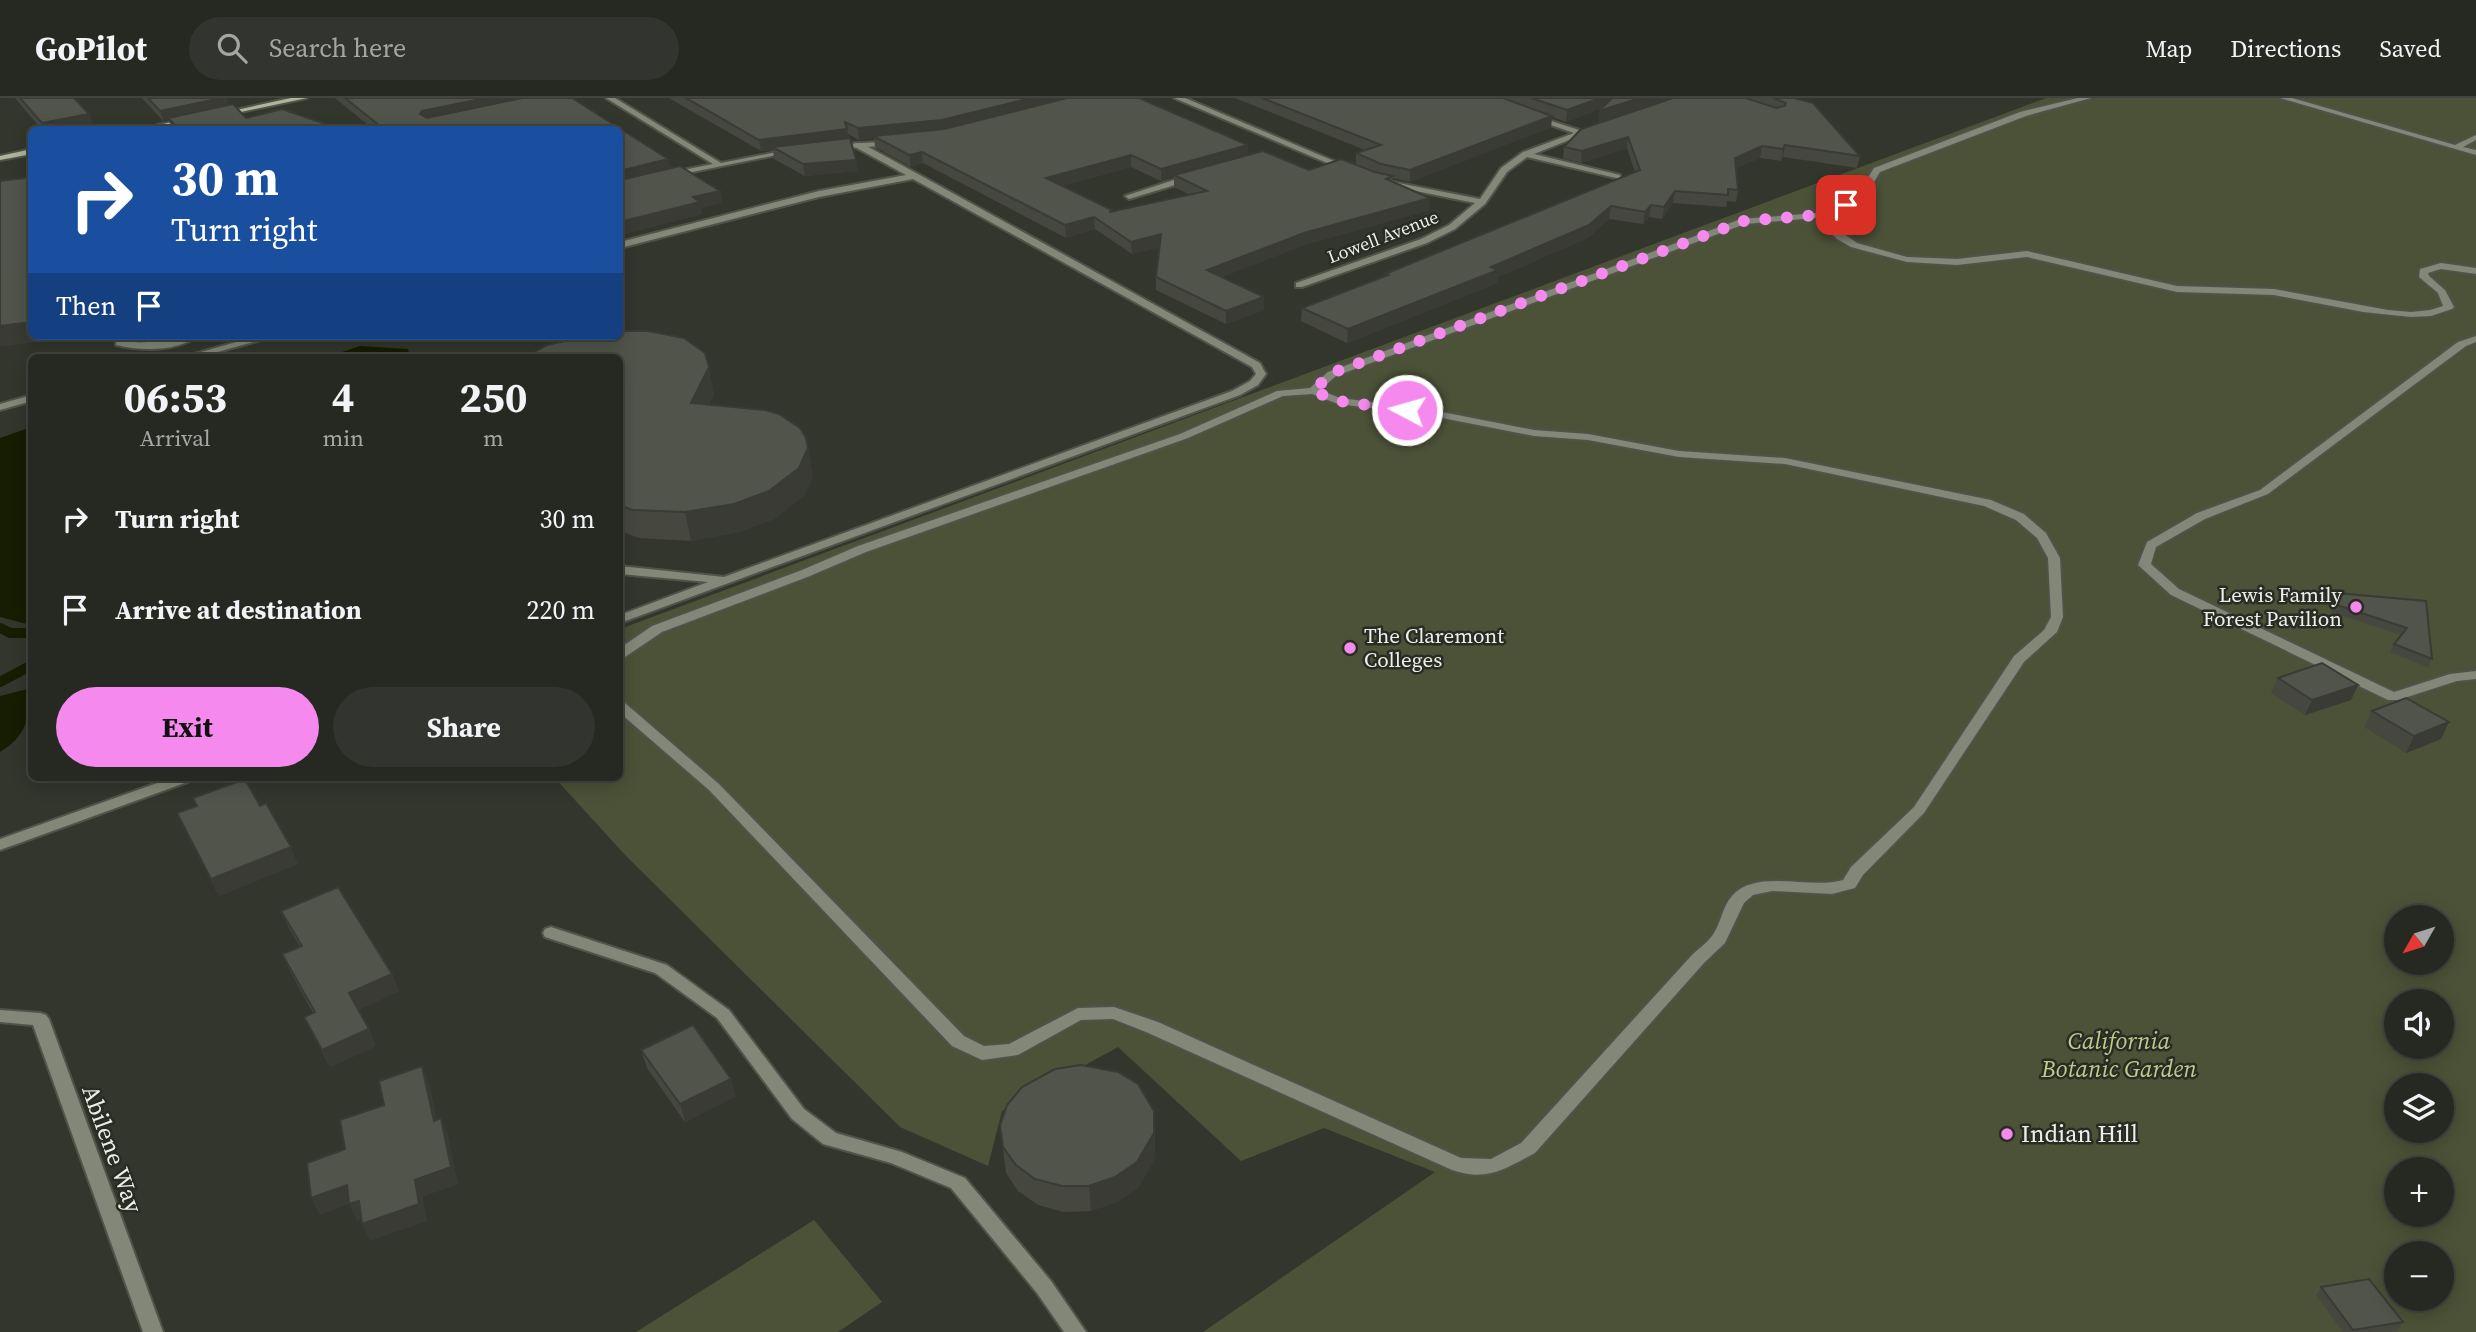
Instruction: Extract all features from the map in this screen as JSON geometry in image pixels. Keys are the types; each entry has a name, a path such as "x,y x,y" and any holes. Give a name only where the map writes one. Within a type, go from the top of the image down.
{"main road":[{"path":"212,116 303,98"},
{"path":"161,126 199,118"},
{"path":"0,158 28,152"}],"street":[{"path":"610,98 718,164"},
{"path":"1178,98 1354,171"},
{"path":"1313,391 1332,373 1744,221 1831,214 1861,197 1877,170 2030,112 2087,98"},
{"path":"2284,98 2332,114 2476,153"},
{"path":"1532,115 1581,133"},
{"name":"Lowell Avenue","path":"1299,285 1424,241 1452,228 1482,202 1504,170 1526,154 1605,125"},
{"path":"2457,147 2476,137"},
{"path":"818,149 898,142"},
{"path":"623,618 1236,393 1254,383 1261,374 1256,365 858,145"},
{"path":"1281,151 1294,148"},
{"path":"656,179 718,164 805,150"},
{"path":"1526,154 1617,177"},
{"path":"1129,195 1205,173"},
{"path":"1366,175 1482,202"},
{"path":"623,244 819,194 915,176"},
{"path":"1831,214 1829,228 1834,234 1855,245 1905,259 1959,262 2006,253 2026,254 2177,289 2214,293 2277,292 2395,313 2440,312 2449,307 2442,292 2424,277 2423,271 2441,266 2476,271"},
{"path":"2476,339 2462,344 2264,492 2201,516 2151,545 2144,565 2175,592 2393,697 2455,677 2476,675"},
{"path":"121,340 141,349 183,340"},
{"path":"200,354 254,340"},
{"path":"623,652 657,629 862,549 1184,436 1281,393 1313,391 1338,401 1427,412 1534,433 1588,437 1679,454 1785,461 1935,490 1987,503 2020,517 2042,536 2054,558 2057,617 2050,632 2019,659 1919,810 1857,872 1849,884 1832,889 1772,887 1748,891 1737,900 1719,939 1528,1147 1493,1167 1458,1165 1152,1027 1114,1013 1078,1014 1012,1049 982,1053 958,1041 714,788 623,709"},
{"path":"0,407 28,399"},
{"path":"623,570 727,580"},
{"path":"0,845 177,781"},
{"path":"551,933 661,970 723,1014 798,1114 830,1139 895,1157 958,1183 1044,1287 1076,1332"},
{"name":"Abilene Way","path":"0,1016 40,1019 153,1332"}],"green space":[{"name":"The Claremont Colleges","path":"2046,98 2476,98 2476,1332 1203,1332 1435,1172 1324,1128 1241,1161 1118,1047 1002,1111 988,1166 900,1127 626,856 558,781 623,781 623,628"},
{"path":"814,1220 882,1302 838,1332 636,1332"}],"shaded area":[{"path":"360,346 408,349 409,354 336,354"},
{"path":"28,428 27,624 0,617 0,438"},
{"path":"27,689 25,726 16,740 0,752 0,696"}],"building":[{"path":"20,98 74,98 89,114 42,123"},
{"path":"148,98 222,98 160,111"},
{"path":"345,98 486,98 422,111 420,114 427,118 522,98 572,98 616,126 380,126"},
{"path":"686,98 1031,98 942,120 858,128 845,122 847,129 759,140"},
{"path":"1067,98 1139,98 1248,145 1161,169 1131,155 1046,178 1114,211 1207,191 1174,175 1263,151 1309,170 1341,159 1393,176 1386,179 1430,198 1304,233 1207,270 1264,297 1226,311 1156,277 1161,234 1131,242 1094,217 1065,225 922,152 909,155 873,136 944,129"},
{"path":"1262,98 1503,98 1552,116 1410,170 1381,164 1356,153 1381,145"},
{"path":"1531,98 1600,98 1567,110"},
{"path":"1612,98 1640,98 1599,111"},
{"path":"1673,98 1746,98 1776,108 1785,106 1786,103 1773,98 1794,98 1813,103 1860,156 1785,145 1783,149 1762,146 1735,158 1738,190 1728,189 1728,195 1675,191 1664,207 1651,205 1645,212 1611,206 1589,225 1491,267 1498,270 1348,329 1302,308 1640,170 1628,137 1582,151 1564,147 1581,129"},
{"path":"233,104 246,118 282,109 331,126 176,126 168,118"},
{"path":"623,130 668,159 623,170"},
{"path":"850,138 856,160 803,164 772,147"},
{"path":"680,166 720,191 693,197 700,202 623,221 623,179"},
{"path":"28,178 28,322 0,326 0,181"},
{"path":"623,331 648,331 684,338 705,353 709,367 691,403 765,410 779,414 800,428 808,448 799,468 769,491 734,504 685,512 632,510 623,506 623,354 531,354 547,345 569,340 623,340"},
{"path":"2336,593 2426,601 2432,659 2394,644 2407,628 2334,604"},
{"path":"2322,663 2358,685 2312,700 2278,678"},
{"path":"2406,698 2449,722 2414,736 2372,711"},
{"path":"246,781 260,806 266,803 291,847 211,879 177,813 197,806 193,798"},
{"path":"338,887 392,974 349,993 369,1029 322,1050 304,1017 315,1012 282,954 302,946 281,911"},
{"path":"693,1025 731,1079 680,1104 641,1050"},
{"path":"1081,1065 1118,1072 1138,1084 1154,1111 1154,1133 1137,1162 1115,1177 1089,1186 1062,1186 1035,1179 1016,1165 1003,1147 1000,1126 1007,1105 1022,1087 1055,1069"},
{"path":"422,1066 434,1121 441,1118 451,1167 415,1180 419,1204 362,1224 359,1201 349,1204 347,1185 311,1198 307,1163 345,1149 340,1120 384,1105 379,1081"},
{"path":"2369,1279 2384,1298 2384,1311 2394,1311 2403,1322 2353,1330 2321,1287"}],"waterway":[{"path":"0,628 10,633 28,633"},
{"path":"0,682 28,667"}],"place":[{"name":"Lewis Family Forest Pavilion","path":"2356,607"},
{"name":"The Claremont Colleges","path":"1350,648"},
{"name":"Indian Hill","path":"2007,1134"}],"route":[{"path":"1407,410 1338,401 1313,391 1332,373 1744,221 1764,217 1831,214 1846,205"}],"park label":[{"name":"California Botanic Garden","path":"2119,1055"}]}
